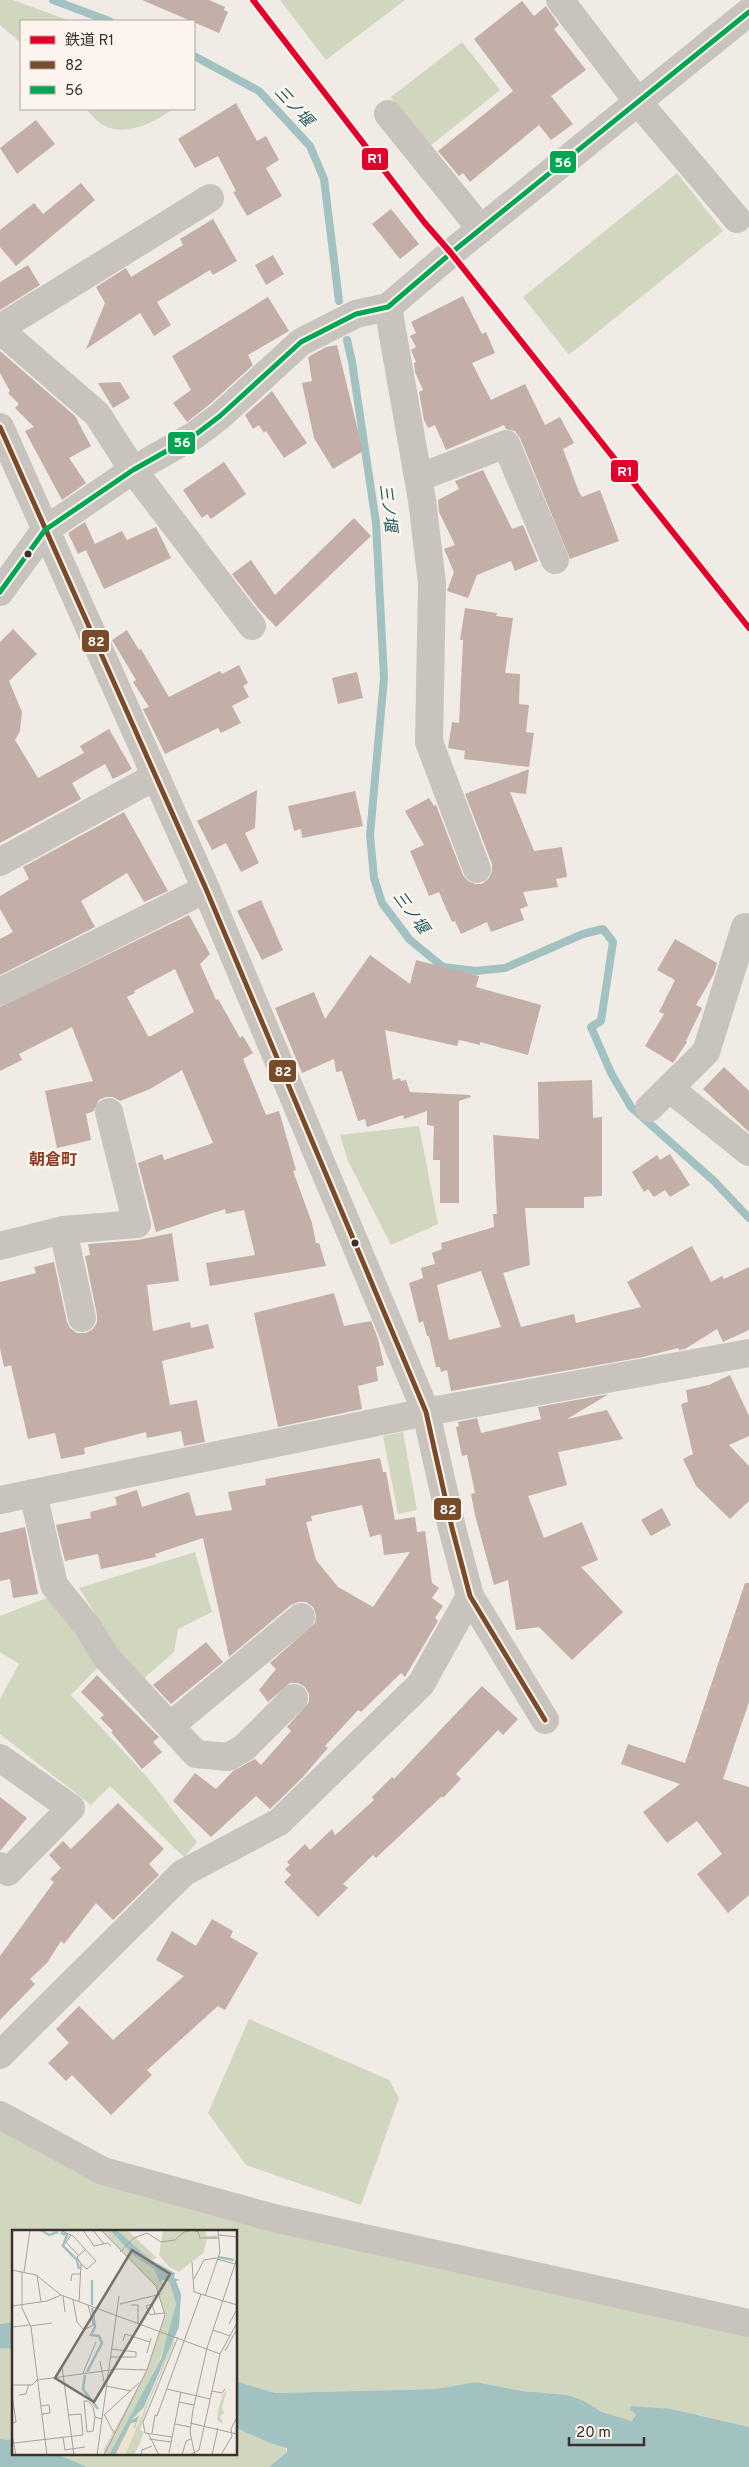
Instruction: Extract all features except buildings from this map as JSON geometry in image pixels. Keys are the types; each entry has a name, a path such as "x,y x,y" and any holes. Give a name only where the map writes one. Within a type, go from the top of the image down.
{"street":[{"path":"560,0 638,102 737,219"},
{"path":"0,592 45,530 133,470 202,430 301,342 356,314 388,307 481,229 749,12"},
{"path":"388,114 481,229"},
{"path":"210,198 0,329 97,414 133,470 252,626"},
{"path":"388,307 418,478 432,583 429,742 477,869"},
{"path":"0,427 206,889 346,1217 426,1412 452,1528 470,1596 545,1720"},
{"path":"418,478 506,444 555,560"},
{"path":"0,862 156,776"},
{"path":"0,992 206,889"},
{"path":"649,1108 706,1052 745,927 749,929"},
{"path":"669,1088 749,1152"},
{"path":"0,1246 63,1230 136,1224 109,1112"},
{"path":"63,1230 82,1318"},
{"path":"0,1500 426,1412 749,1353"},
{"path":"33,1493 54,1585 87,1626 107,1658 196,1754 228,1756 244,1748 294,1698"},
{"path":"0,2055 183,1873 279,1822 421,1684 470,1596"},
{"path":"170,1726 301,1617"},
{"path":"0,1758 71,1808 8,1872 0,1866"},
{"path":"0,2115 103,2171 278,2219 749,2323"}],"green space":[{"path":"0,0 13,0 67,20 20,20 20,42 0,25"},
{"path":"280,0 405,0 326,60"},
{"path":"462,42 500,90 430,146 391,97"},
{"path":"87,110 171,110 147,124 128,129 118,130 100,123"},
{"path":"677,173 723,231 569,355 523,297"},
{"path":"419,1126 438,1224 391,1245 348,1161 340,1135"},
{"path":"403,1432 417,1510 398,1514 383,1436"},
{"path":"195,1552 212,1612 178,1629 174,1652 143,1679 119,1651 79,1588"},
{"path":"49,1597 102,1663 71,1695 148,1778 197,1842 184,1857 110,1786 91,1805 0,1734 0,1699 19,1664 0,1652 0,1616"},
{"path":"249,2019 389,2080 399,2098 361,2205 246,2165 208,2113"},
{"path":"0,2115 103,2171 749,2323 749,2427 673,2409 636,2414 632,2421 602,2412 582,2400 568,2395 522,2391 476,2382 436,2389 275,2393 238,2382 238,2230 12,2230 12,2322 0,2324"},
{"path":"0,2348 12,2349 12,2440 0,2439"},
{"path":"238,2429 270,2443 284,2445 287,2452 269,2467 87,2467 57,2454 238,2454"}],"water":[{"path":"12,2322 12,2349 0,2348 0,2324"},
{"path":"238,2382 275,2393 436,2389 476,2382 522,2391 568,2395 582,2400 602,2412 632,2421 636,2414 630,2410 631,2406 672,2409 749,2427 749,2467 269,2467 287,2452 287,2448 270,2443 238,2429"},
{"path":"0,2439 12,2440 12,2454 57,2454 87,2467 0,2467"}],"waterway":[{"name":"三ノ堰","path":"53,0 106,20"},
{"name":"三ノ堰","path":"195,57 259,91 310,146 324,179 339,301"},
{"name":"三ノ堰","path":"347,340 376,523 384,678 370,835 374,878 382,903 410,940 443,967 476,971 505,968 583,934 603,929 613,942 601,1021 591,1027 611,1073 631,1107 715,1182 749,1218"}],"rail line":[{"name":"R1","path":"253,0 424,222 451,253 749,628"}],"transit line":[{"name":"56","path":"0,592 45,530 133,470 195,435 220,416 301,342 356,314 388,307 451,253 749,12"},
{"name":"82","path":"0,427 206,889 426,1412 452,1528 470,1596 545,1720"}],"district":[{"name":"朝倉町","path":"53,1161"}]}
